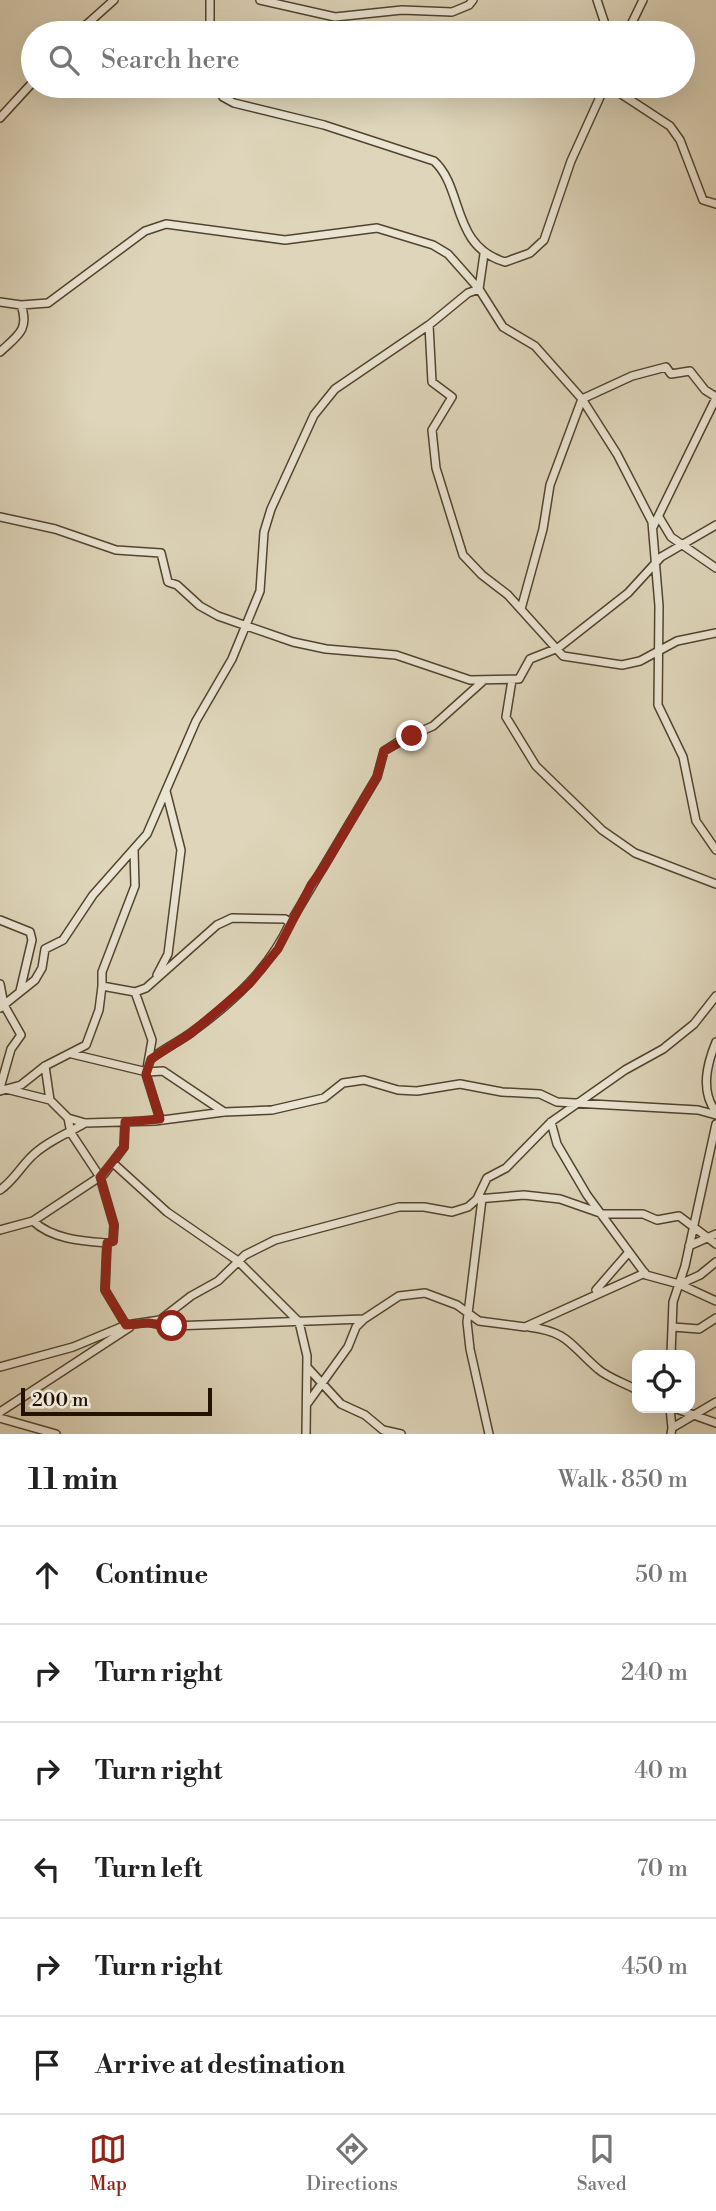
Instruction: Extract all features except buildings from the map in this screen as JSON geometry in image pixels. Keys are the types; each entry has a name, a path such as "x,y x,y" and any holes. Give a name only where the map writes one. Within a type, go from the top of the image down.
{"street":[{"path":"90,21 114,0"},
{"path":"210,0 210,21"},
{"path":"260,0 335,17 402,10 452,12 469,5 473,0"},
{"path":"597,0 604,21"},
{"path":"633,21 643,0"},
{"path":"0,118 21,95"},
{"path":"225,98 234,103 324,125 434,161 445,176 458,214 484,254 505,262 517,260 544,240 571,161 601,98"},
{"path":"626,98 670,126 680,140 703,200 716,204"},
{"path":"0,302 20,305 48,303 145,231 166,224 285,240 377,228 433,245 448,254 479,289 503,327 535,346 582,400 617,454 653,528 659,606 658,705 683,757 696,821 716,849"},
{"path":"479,289 484,254"},
{"path":"2,1007 35,980 42,968 41,956 45,950 63,940 93,895 147,834 196,721 232,659 260,591 261,540 271,509 314,415 335,389 429,325 468,293 479,289"},
{"path":"0,352 17,340 23,330 25,318 20,305"},
{"path":"429,325 432,382 452,397 432,430 436,468 463,555 521,609 564,656 622,666 658,652 677,641 716,633"},
{"path":"521,609 543,529 550,485 582,400 632,376 666,367 671,374 690,371 705,390 716,398 653,528"},
{"path":"0,517 55,529 116,550 161,553 169,583 177,585 200,606 245,625 307,645 396,655 482,682 519,680 530,660 558,648 628,593 654,565 681,545 716,525"},
{"path":"659,517 671,537 716,568"},
{"path":"512,680 506,717 536,766 602,830 635,853 716,884"},
{"path":"151,1059 190,1034 250,983 278,949 290,923 377,777 384,751 433,726 482,682"},
{"path":"155,979 168,954 181,850 166,791"},
{"path":"2,1089 21,1085 45,1066 72,1054 91,1037 102,986 102,972 135,886 134,850"},
{"path":"102,986 135,992 146,988 217,925 232,918 285,919 290,923"},
{"path":"0,920 30,932 32,940 19,992"},
{"path":"0,984 2,1007 21,1035 11,1049 2,1089"},
{"path":"135,992 152,1040 147,1072 153,1103 160,1119"},
{"path":"489,1434 470,1349 467,1313 479,1199 487,1178 506,1168 551,1122 694,1024 716,996"},
{"path":"716,1042 707,1066 710,1105 716,1114"},
{"path":"72,1054 147,1072 163,1071 224,1112"},
{"path":"45,1066 50,1100"},
{"path":"2,1089 50,1100 68,1118 85,1124 272,1110 324,1098 343,1083 364,1080 398,1090 417,1091 460,1084 502,1092 540,1094 557,1102 635,1109 698,1110 716,1114"},
{"path":"33,1221 43,1231 81,1241 113,1241 114,1225 100,1177 71,1133 68,1118"},
{"path":"0,1230 33,1221 100,1177 124,1147 125,1122"},
{"path":"551,1122 557,1144 587,1195 645,1273 654,1279 679,1284 715,1298"},
{"path":"0,1191 30,1157 50,1142 85,1124"},
{"path":"671,1350 671,1311 689,1246 716,1124"},
{"path":"113,1163 167,1212 238,1261 296,1320 307,1367 306,1434"},
{"path":"0,1367 73,1347 130,1325 160,1320 191,1296 218,1281 238,1261 258,1248 288,1236 399,1207 459,1211 479,1199 524,1195 560,1199 603,1214 643,1214 657,1220 679,1216 716,1244"},
{"path":"689,1246 706,1236 716,1234"},
{"path":"107,1243 105,1290 130,1325"},
{"path":"591,1296 629,1252"},
{"path":"679,1284 700,1275 716,1262"},
{"path":"525,1326 645,1273"},
{"path":"307,1404 348,1347 356,1327 399,1296 411,1293 425,1293 479,1321 545,1329 572,1341 599,1370 632,1387"},
{"path":"673,1326 699,1329 716,1318"},
{"path":"148,1323 172,1326 364,1319"},
{"path":"0,1412 130,1325"},
{"path":"307,1367 341,1404 365,1415 383,1430 401,1434"},
{"path":"671,1431 716,1402"},
{"path":"671,1431 672,1413"},
{"path":"688,1413 716,1423"},
{"path":"0,1418 55,1434"}],"route":[{"path":"172,1326 148,1323 126,1325 105,1290 107,1243 113,1241 114,1225 100,1177 124,1147 125,1122 160,1119 146,1074 151,1059 165,1047 190,1034 250,983 278,949 317,874 324,867 377,777 384,751 412,736"}]}
